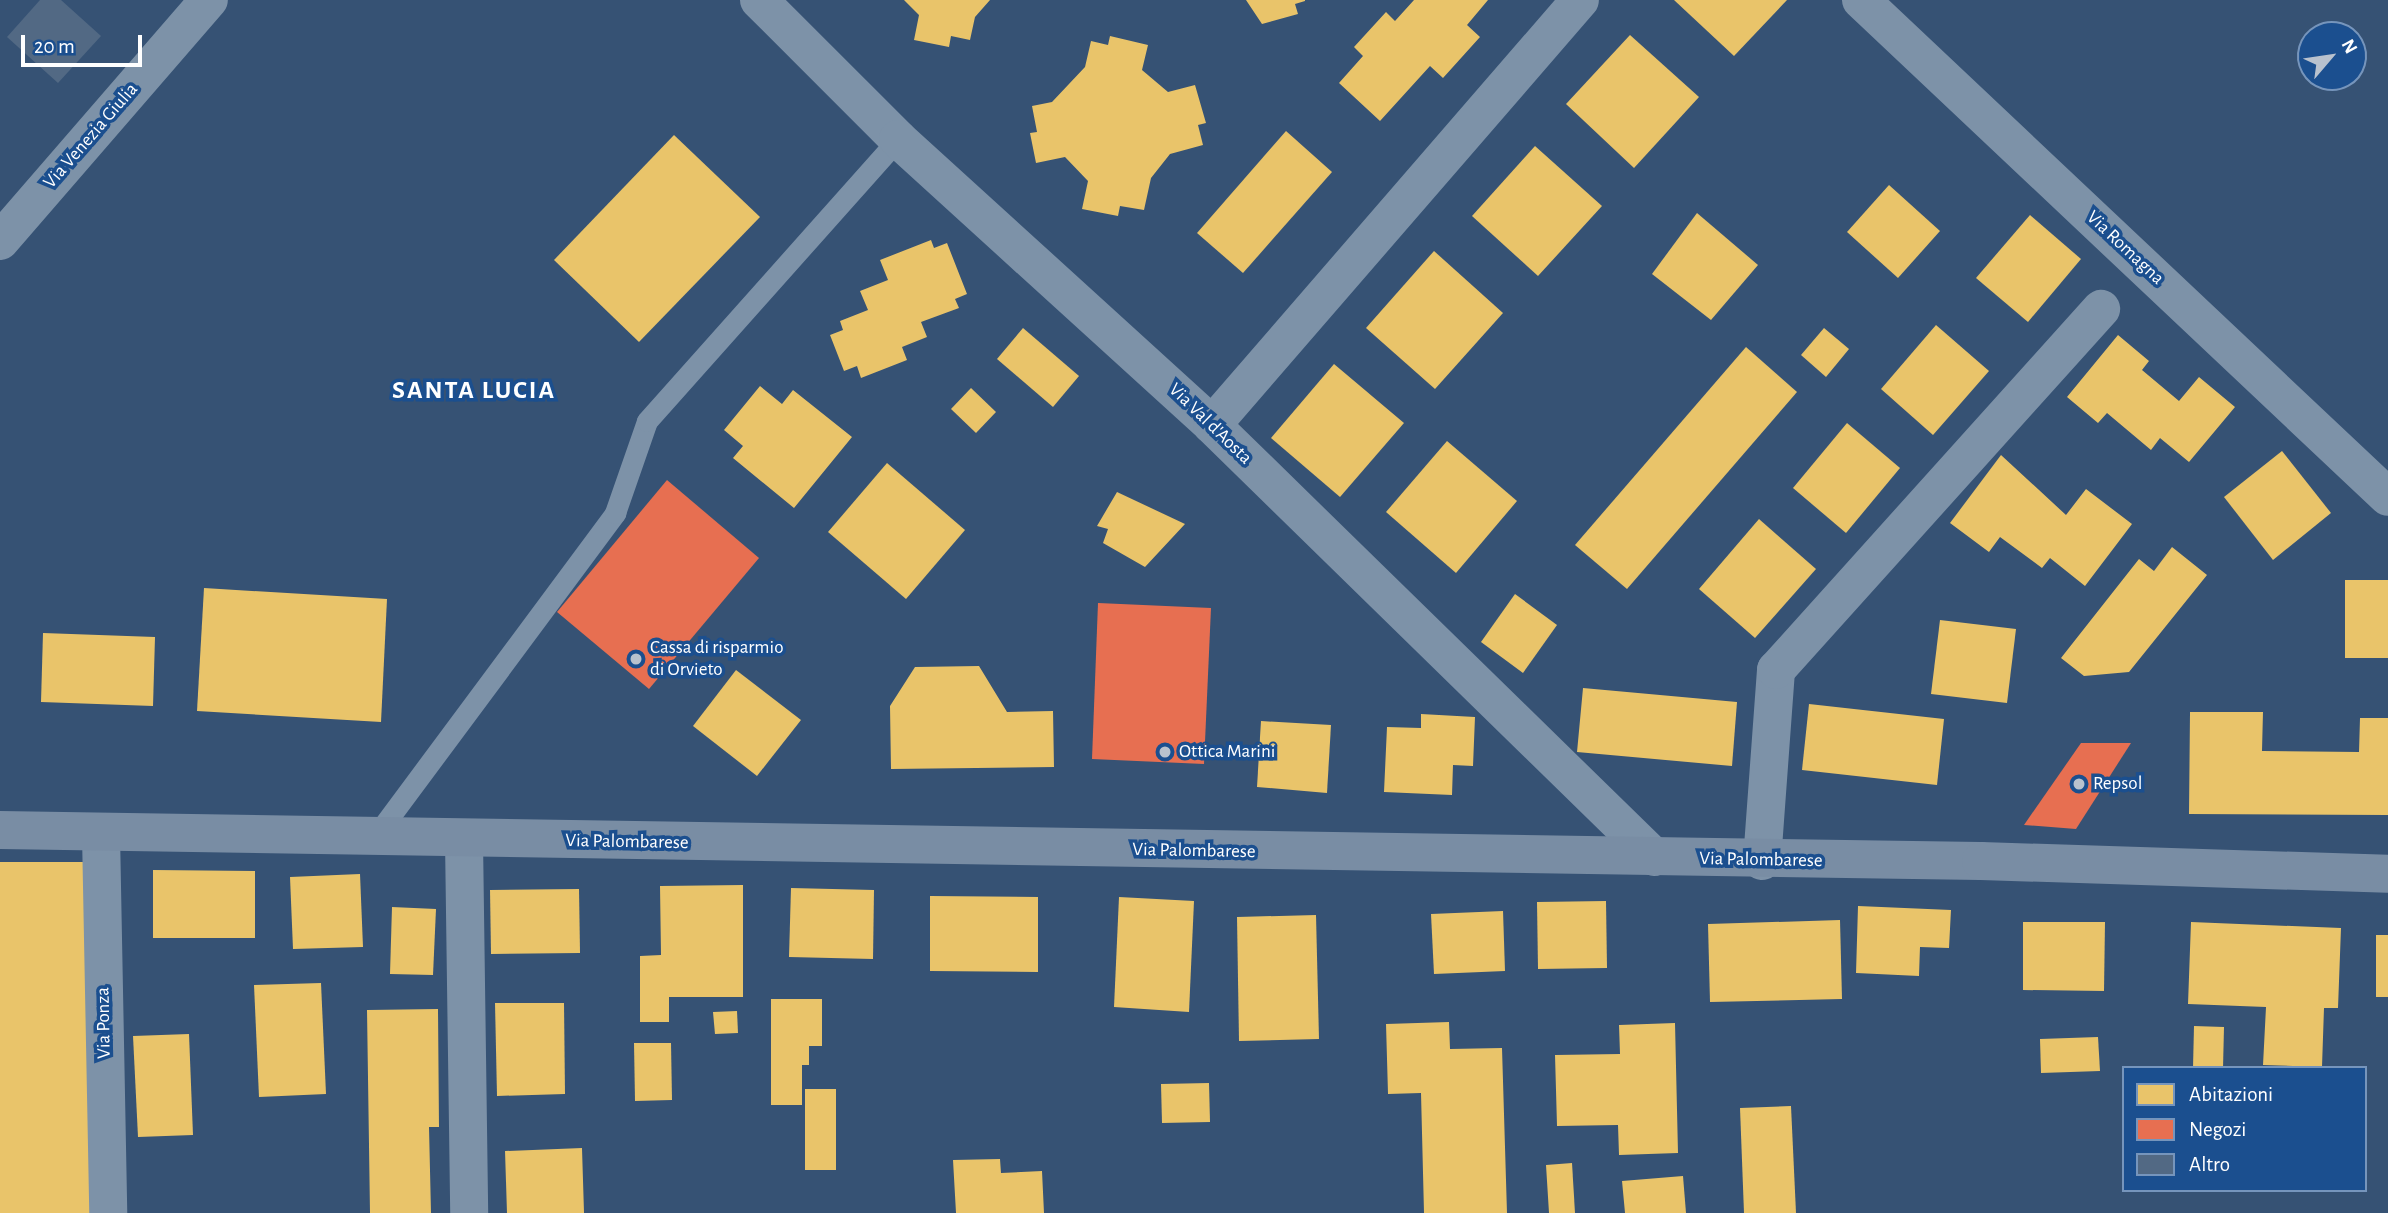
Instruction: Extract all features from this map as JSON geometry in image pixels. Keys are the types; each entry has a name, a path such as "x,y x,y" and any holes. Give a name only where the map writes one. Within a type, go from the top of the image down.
{"main road":[{"name":"Via Palombarese","path":"0,830 464,840 1654,857 2388,874"}],"street":[{"name":"Via Venezia Giulia","path":"0,240 209,0"},
{"name":"Via Val d'Aosta","path":"759,0 898,139 1212,425 1654,857"},
{"path":"1212,425 1580,0"},
{"name":"Via Romagna","path":"1861,0 2388,497"},
{"path":"1762,861 1776,670 2101,309"},
{"name":"Via Ponza","path":"101,834 108,1213"},
{"path":"464,840 469,1213"}],"lane":[{"path":"374,838 608,524 625,491 639,435 655,410 898,139"}],"building: Abitazioni":[{"path":"904,0 990,0 975,17 970,40 951,36 949,47 914,40 919,15"},
{"path":"1246,0 1305,1 1295,4 1298,14 1262,24"},
{"path":"1414,0 1488,0 1467,25 1480,37 1443,78 1430,66 1380,121 1339,83 1363,56 1354,47 1386,12 1395,21"},
{"path":"1674,0 1787,0 1734,56"},
{"path":"1630,35 1699,97 1634,168 1566,104"},
{"path":"1110,36 1148,45 1142,70 1168,92 1195,85 1206,123 1198,125 1203,145 1170,154 1151,178 1144,210 1120,206 1118,216 1082,209 1088,181 1065,157 1036,163 1030,133 1037,132 1032,106 1052,102 1085,67 1091,41 1108,45"},
{"path":"1286,131 1332,172 1243,273 1197,233"},
{"path":"674,135 760,217 639,342 554,260"},
{"path":"1535,146 1602,206 1538,276 1472,216"},
{"path":"1889,185 1940,231 1898,278 1847,232"},
{"path":"1697,213 1758,265 1711,320 1652,274"},
{"path":"2030,215 2081,259 2028,322 1976,278"},
{"path":"931,240 934,248 947,243 967,294 955,299 959,308 921,322 927,337 902,347 907,360 861,378 857,366 844,371 830,335 843,330 840,321 868,310 860,291 888,280 880,260"},
{"path":"1434,251 1503,313 1435,389 1366,328"},
{"path":"1936,325 1989,371 1933,435 1881,389"},
{"path":"1023,328 1079,376 1053,407 997,359"},
{"path":"1824,328 1849,349 1826,377 1801,355"},
{"path":"2118,335 2149,361 2142,370 2179,401 2199,377 2235,407 2189,462 2160,438 2151,450 2107,413 2098,423 2067,397"},
{"path":"1746,347 1797,392 1627,589 1575,545"},
{"path":"1334,364 1404,423 1340,497 1271,438"},
{"path":"760,386 782,404 793,390 852,437 794,508 733,458 743,446 724,430"},
{"path":"971,388 996,412 976,433 951,409"},
{"path":"1847,423 1900,468 1846,533 1793,488"},
{"path":"1447,441 1517,501 1456,573 1386,512"},
{"path":"2282,451 2331,513 2273,560 2224,497"},
{"path":"2001,455 2066,515 2086,489 2132,524 2085,586 2050,558 2042,568 2000,537 1989,552 1950,523"},
{"path":"887,463 965,530 906,599 828,532"},
{"path":"1117,492 1185,524 1145,567 1103,543 1108,529 1097,526"},
{"path":"1759,519 1816,569 1755,638 1699,589"},
{"path":"2172,547 2207,575 2129,672 2084,676 2061,658 2139,559 2154,571"},
{"path":"2345,580 2388,580 2388,658 2345,658"},
{"path":"204,588 387,599 381,722 197,711"},
{"path":"1515,594 1557,625 1523,673 1481,642"},
{"path":"1940,620 2016,629 2007,703 1931,694"},
{"path":"43,633 155,637 153,706 41,702"},
{"path":"979,666 1007,712 1053,711 1054,767 891,769 890,706 915,667"},
{"path":"736,670 801,720 757,776 693,726"},
{"path":"1583,688 1737,702 1732,766 1577,752"},
{"path":"1809,704 1944,719 1937,785 1802,770"},
{"path":"2190,712 2263,712 2262,751 2359,752 2360,718 2388,718 2388,815 2189,814"},
{"path":"1421,714 1475,717 1473,766 1453,765 1452,795 1384,792 1387,727 1421,728"},
{"path":"1261,721 1331,725 1327,793 1257,787"},
{"path":"0,862 99,862 99,1213 0,1213"},
{"path":"153,870 255,871 255,938 153,938"},
{"path":"360,874 363,947 293,949 290,877"},
{"path":"743,885 743,997 669,997 669,1022 640,1022 640,956 661,955 660,886"},
{"path":"791,888 874,890 873,959 789,957"},
{"path":"579,889 580,953 491,954 490,890"},
{"path":"930,896 1038,897 1038,972 930,971"},
{"path":"1119,897 1194,901 1189,1012 1114,1007"},
{"path":"1606,901 1607,968 1538,969 1537,902"},
{"path":"1858,906 1951,910 1949,948 1920,947 1919,976 1856,973"},
{"path":"392,907 436,909 433,975 390,974"},
{"path":"1503,911 1505,971 1434,974 1431,914"},
{"path":"1316,915 1319,1039 1239,1041 1237,917"},
{"path":"1840,920 1842,999 1710,1002 1708,924"},
{"path":"2023,922 2105,922 2104,991 2023,990"},
{"path":"2191,922 2341,928 2338,1008 2324,1008 2322,1066 2263,1065 2266,1007 2188,1004"},
{"path":"2376,935 2388,935 2388,997 2376,997"},
{"path":"321,983 326,1094 259,1097 254,985"},
{"path":"771,999 822,999 822,1046 809,1046 809,1065 802,1065 802,1105 771,1105"},
{"path":"495,1003 564,1003 565,1094 497,1096"},
{"path":"438,1009 439,1127 429,1127 431,1213 370,1213 367,1010"},
{"path":"737,1011 738,1033 715,1034 713,1012"},
{"path":"1449,1022 1450,1049 1502,1048 1507,1213 1424,1213 1421,1093 1388,1094 1386,1024"},
{"path":"1675,1023 1678,1153 1619,1155 1618,1125 1557,1126 1555,1055 1620,1054 1619,1025"},
{"path":"2194,1026 2224,1027 2223,1066 2193,1066"},
{"path":"189,1034 193,1135 138,1137 133,1036"},
{"path":"2098,1037 2100,1071 2041,1073 2040,1039"},
{"path":"634,1043 671,1043 672,1100 635,1101"},
{"path":"1209,1083 1210,1122 1162,1123 1161,1084"},
{"path":"805,1089 836,1089 836,1170 805,1170"},
{"path":"1791,1106 1796,1213 1744,1213 1740,1108"},
{"path":"582,1148 584,1213 507,1213 505,1151"},
{"path":"1000,1159 1001,1173 1042,1171 1044,1213 956,1213 953,1160"},
{"path":"1572,1163 1575,1213 1549,1213 1546,1165"},
{"path":"1683,1176 1686,1213 1625,1213 1622,1181"}],"building: Negozi":[{"path":"667,480 759,558 649,689 557,612"},
{"path":"1098,603 1211,608 1204,764 1092,759"},
{"name":"Repsol","path":"2081,743 2131,743 2076,829 2024,825"}],"building: Altro":[{"path":"40,0 61,0 101,36 58,83 7,37"}],"place":[{"name":"Cassa di risparmio di Orvieto","path":"636,659"},
{"name":"Ottica Marini","path":"1165,752"},
{"name":"Repsol","path":"2079,784"}],"district":[{"name":"SANTA LUCIA","path":"474,391"}]}
